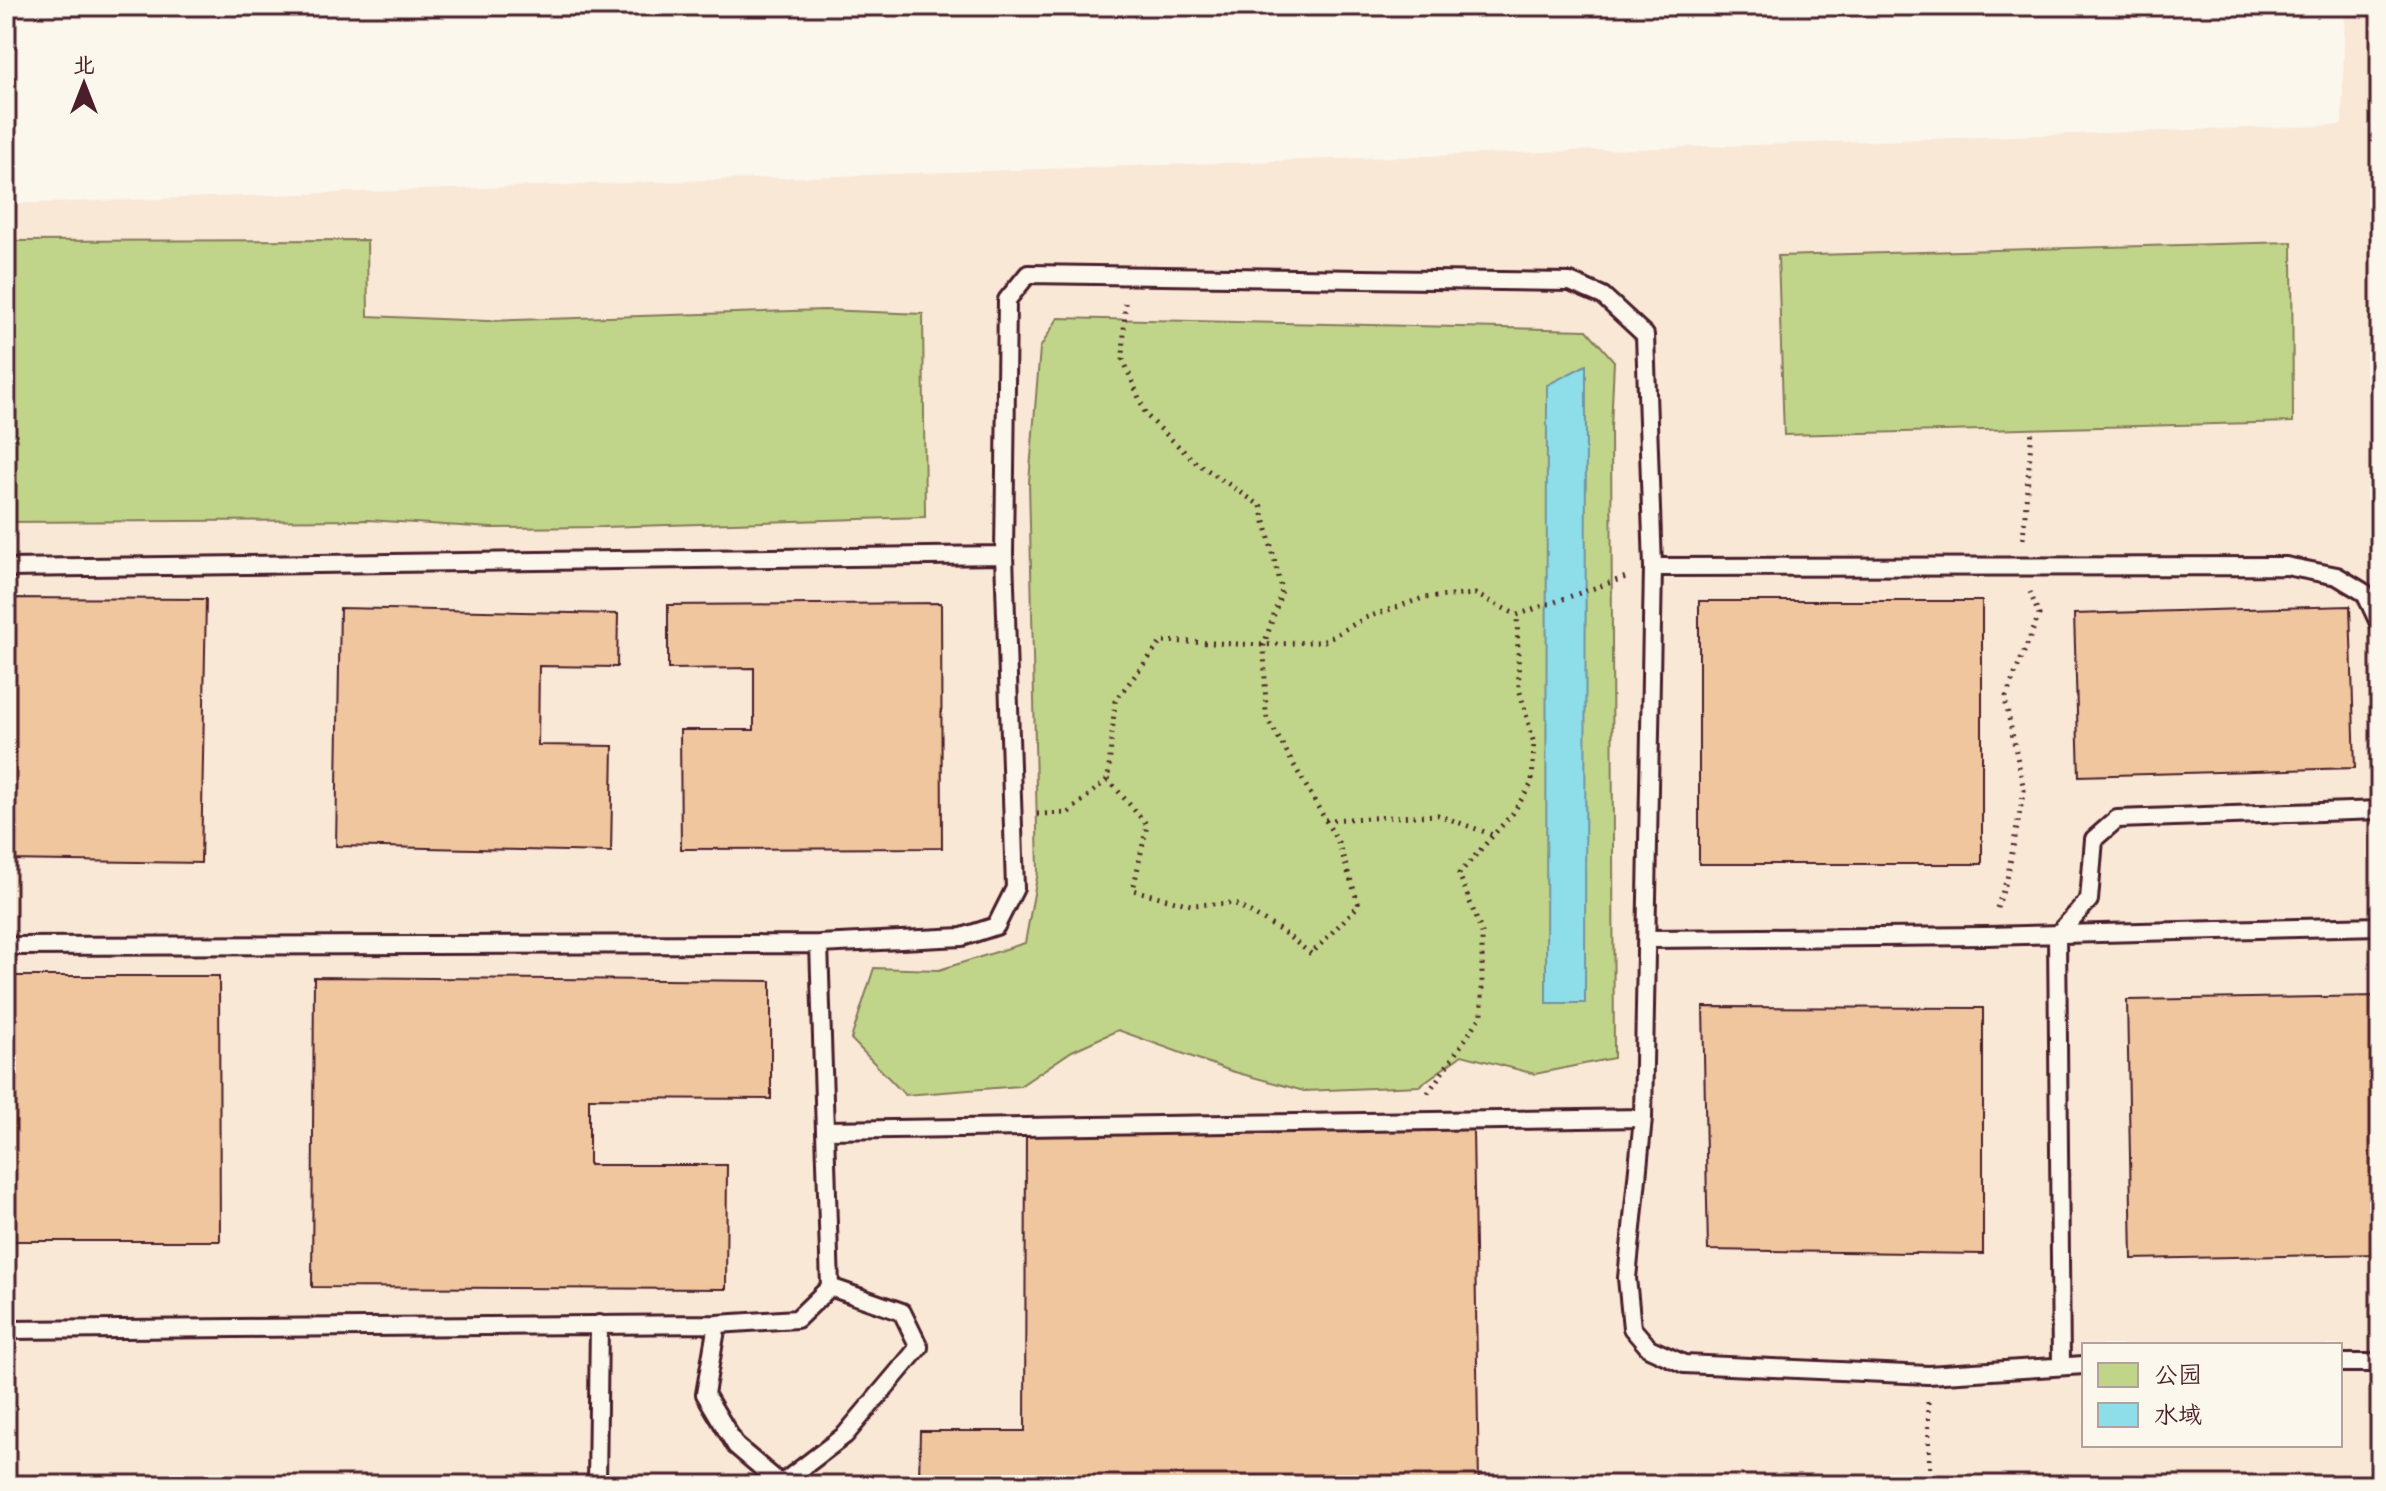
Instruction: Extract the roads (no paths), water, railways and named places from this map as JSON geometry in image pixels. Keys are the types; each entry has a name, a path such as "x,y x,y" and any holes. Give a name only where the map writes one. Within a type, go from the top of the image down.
{"lane":[{"path":"6,946 819,944 962,937 996,926 1015,888 1004,555 1007,300 1028,274 1570,282 1603,296 1645,335 1653,567 1643,1118 1627,1278 1632,1328 1649,1348 1684,1364 1928,1375 2082,1365"},
{"path":"6,568 1004,555"},
{"path":"1653,567 2286,566 2337,576 2365,593 2380,625"},
{"path":"2061,1365 2057,935 2089,900 2094,839 2117,819 2380,810"},
{"path":"1648,939 2057,935 2380,926"},
{"path":"6,1330 717,1324 797,1319 830,1287 819,944"},
{"path":"826,1130 1643,1118"},
{"path":"717,1324 705,1394 736,1446 781,1484 845,1435 919,1347 902,1312 830,1287"},
{"path":"597,1485 599,1324"},
{"path":"2342,1363 2380,1363"}],"water":[{"path":"1586,365 1585,1003 1546,1003 1547,385"}]}
